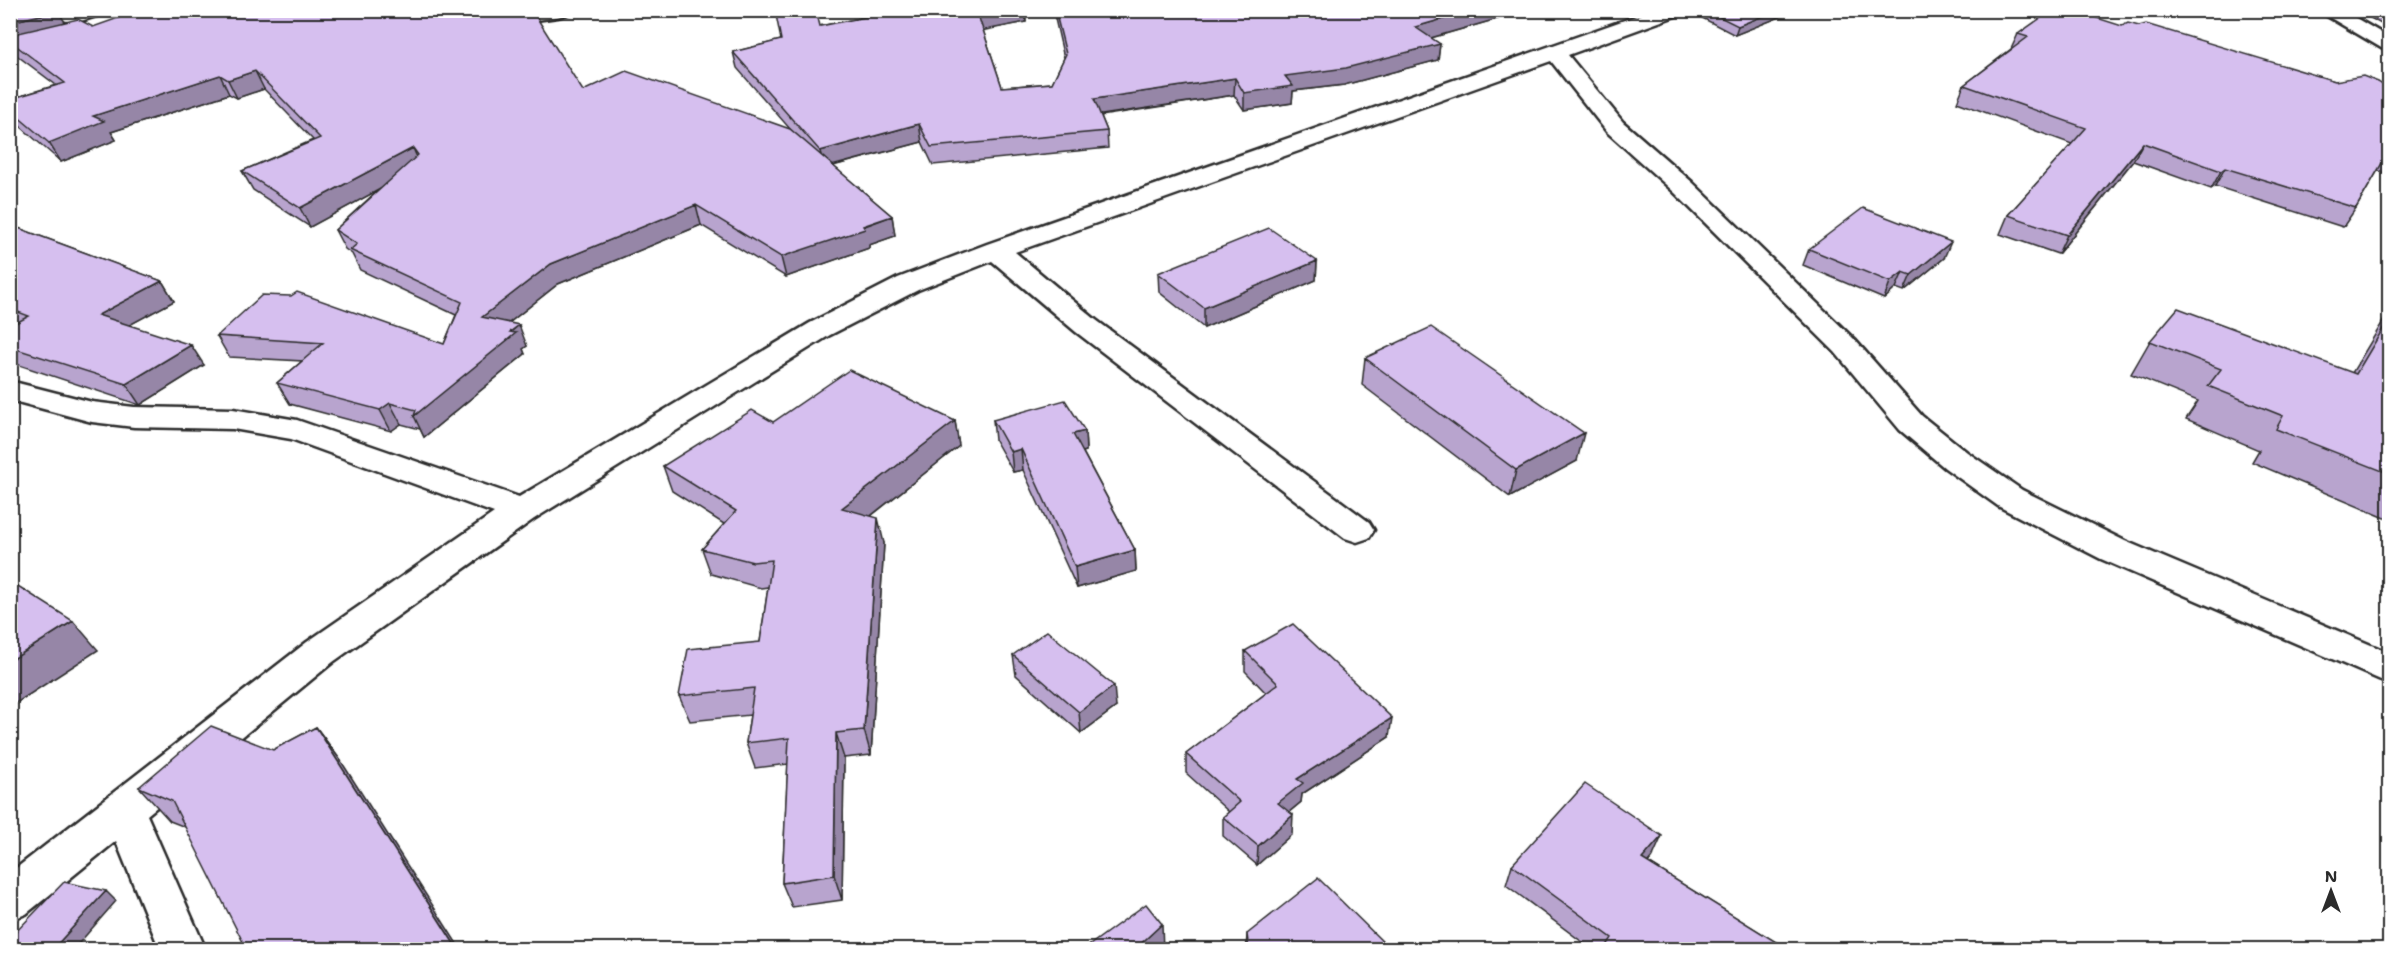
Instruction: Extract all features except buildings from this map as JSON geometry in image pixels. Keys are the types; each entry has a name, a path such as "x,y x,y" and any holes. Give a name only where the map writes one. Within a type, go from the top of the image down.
{"street":[{"path":"10,47 83,30 144,10"},
{"path":"447,10 510,16 563,10"},
{"path":"2326,10 2390,47"},
{"path":"10,900 320,652 522,511 820,329 908,284 996,250 1555,52 1656,13"},
{"path":"1555,52 1615,127 1683,187 1845,346 1911,423 1956,460 2010,498 2113,550 2390,669"},
{"path":"996,250 1086,326 1357,530"},
{"path":"10,390 92,412 134,417 233,419 297,430 522,511"},
{"path":"124,809 183,950"}]}
